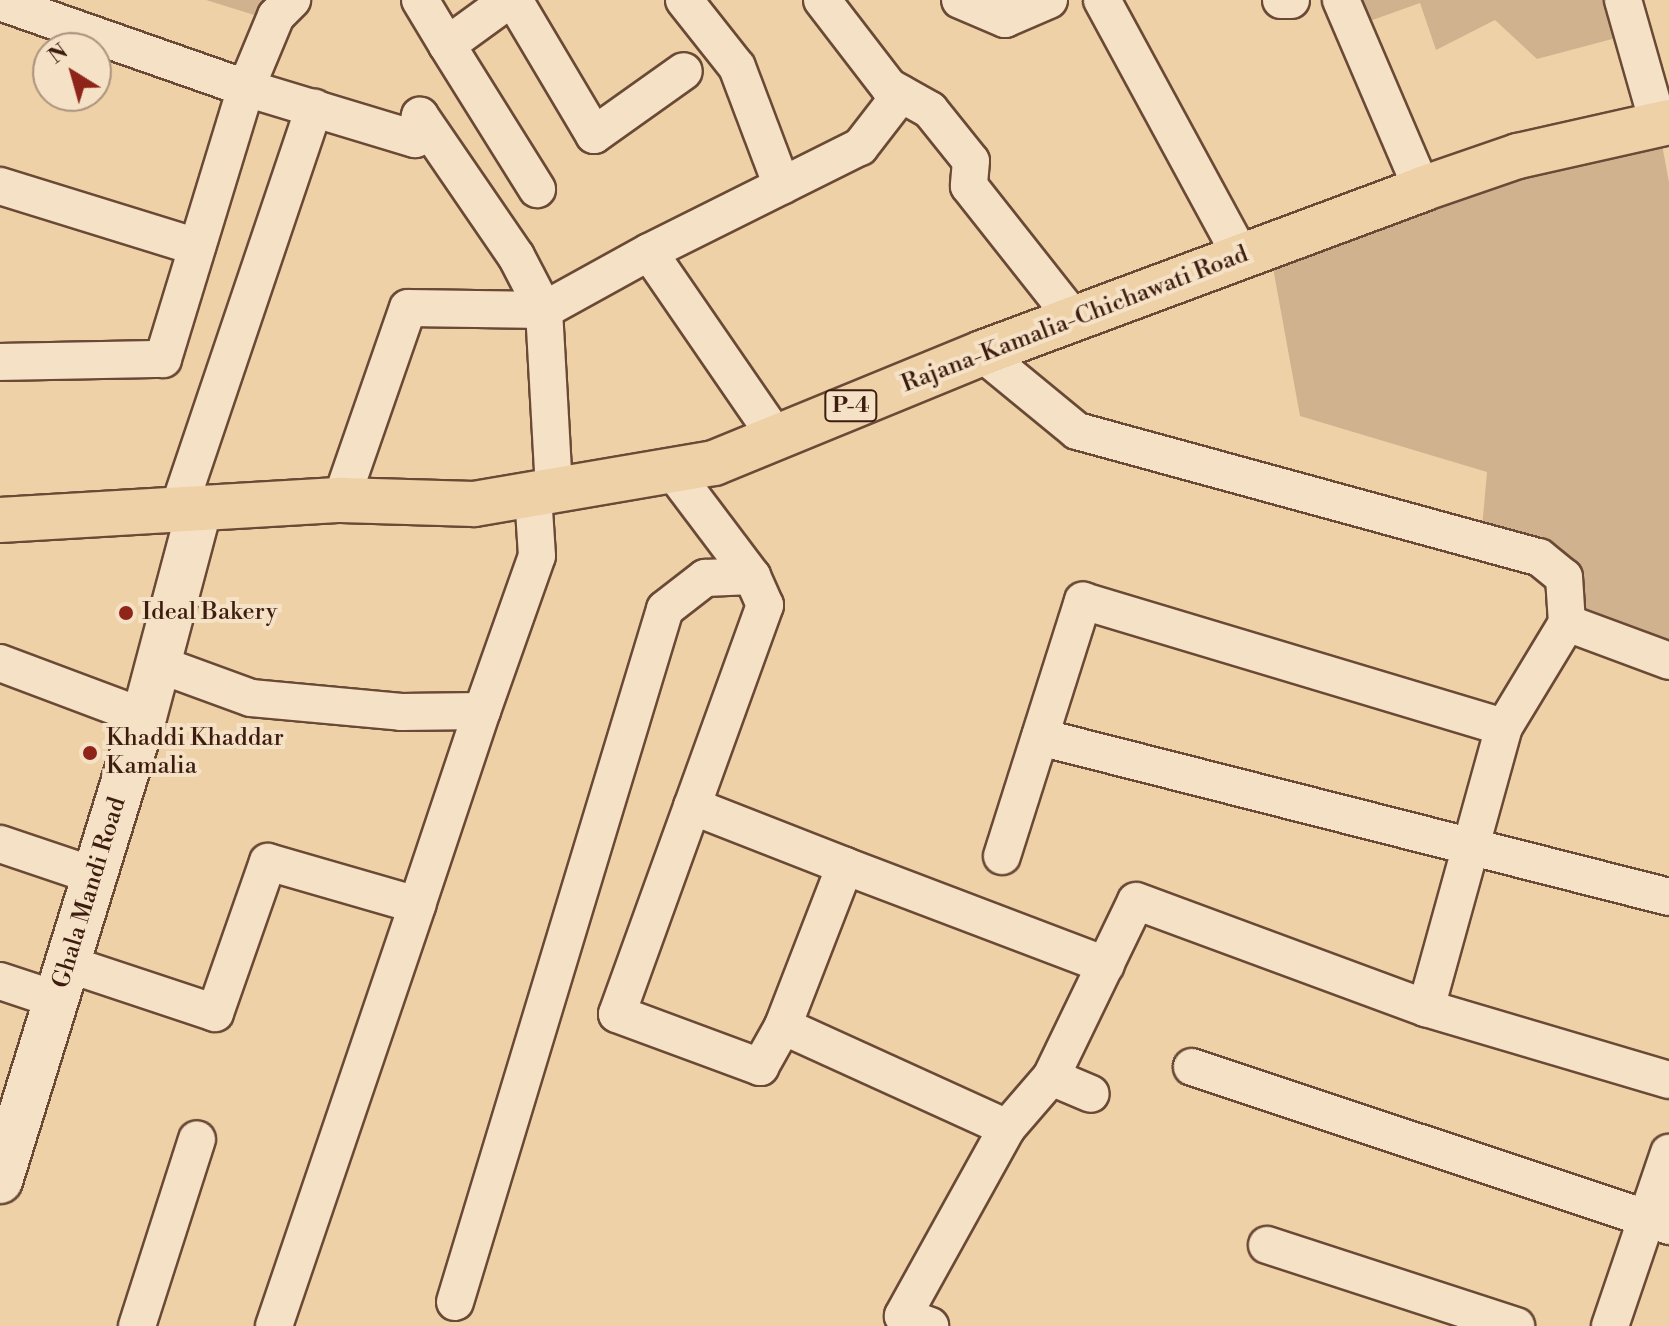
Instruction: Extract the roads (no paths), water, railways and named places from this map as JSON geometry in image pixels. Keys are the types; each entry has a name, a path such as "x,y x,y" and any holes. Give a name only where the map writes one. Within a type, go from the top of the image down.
{"main road":[{"name":"Rajana-Kamalia-Chichawati Road","path":"0,520 188,512 341,500 474,504 714,463 982,353 1422,189 1518,156 1663,123"}],"street":[{"path":"0,349 17,362 163,359 246,88 276,16 292,0"},
{"path":"420,0 537,189"},
{"path":"447,45 512,0 594,135 684,71"},
{"path":"684,0 737,67 782,186"},
{"path":"822,0 889,87 930,110 971,161 969,186 1074,319"},
{"path":"960,0 1005,19 1049,0"},
{"path":"1102,0 1241,256"},
{"path":"1281,0 1291,0"},
{"path":"1341,0 1422,189"},
{"path":"1623,0 1663,123"},
{"path":"0,2 246,88 415,139 420,116 516,256 544,310 543,492 537,556 274,1326"},
{"path":"341,500 408,308 544,310 649,252 860,147 901,94"},
{"path":"188,512 314,108"},
{"path":"0,186 197,247"},
{"path":"649,252 776,437"},
{"path":"982,353 1077,431 1539,557 1564,577 1567,623 1504,727 1474,846 1426,1008"},
{"path":"672,470 752,576 765,605 617,1014 760,1067 783,1026 845,866"},
{"name":"Ghala Mandi Road","path":"0,1181 144,717 158,664 188,512"},
{"path":"455,1302 665,609 705,578 752,576"},
{"path":"1002,856 1083,601 1504,727"},
{"path":"1567,623 1669,661"},
{"path":"0,663 144,717"},
{"path":"158,664 251,698 401,712 482,711"},
{"path":"1040,737 1669,897"},
{"path":"692,806 1106,965"},
{"path":"0,844 95,876"},
{"path":"0,981 63,982 215,1013 268,862 417,905"},
{"path":"910,1323 1007,1128 1051,1077 1136,901 1426,1008 1669,1080"},
{"path":"783,1026 1007,1128"},
{"path":"1192,1067 1657,1222"},
{"path":"1051,1077 1091,1094"},
{"path":"137,1326 197,1139"},
{"path":"1610,1326 1657,1222 1669,1153"},
{"path":"1267,1245 1516,1326"}],"place":[{"name":"Ideal Bakery","path":"126,613"},
{"name":"Khaddi Khaddar Kamalia","path":"90,753"}]}
